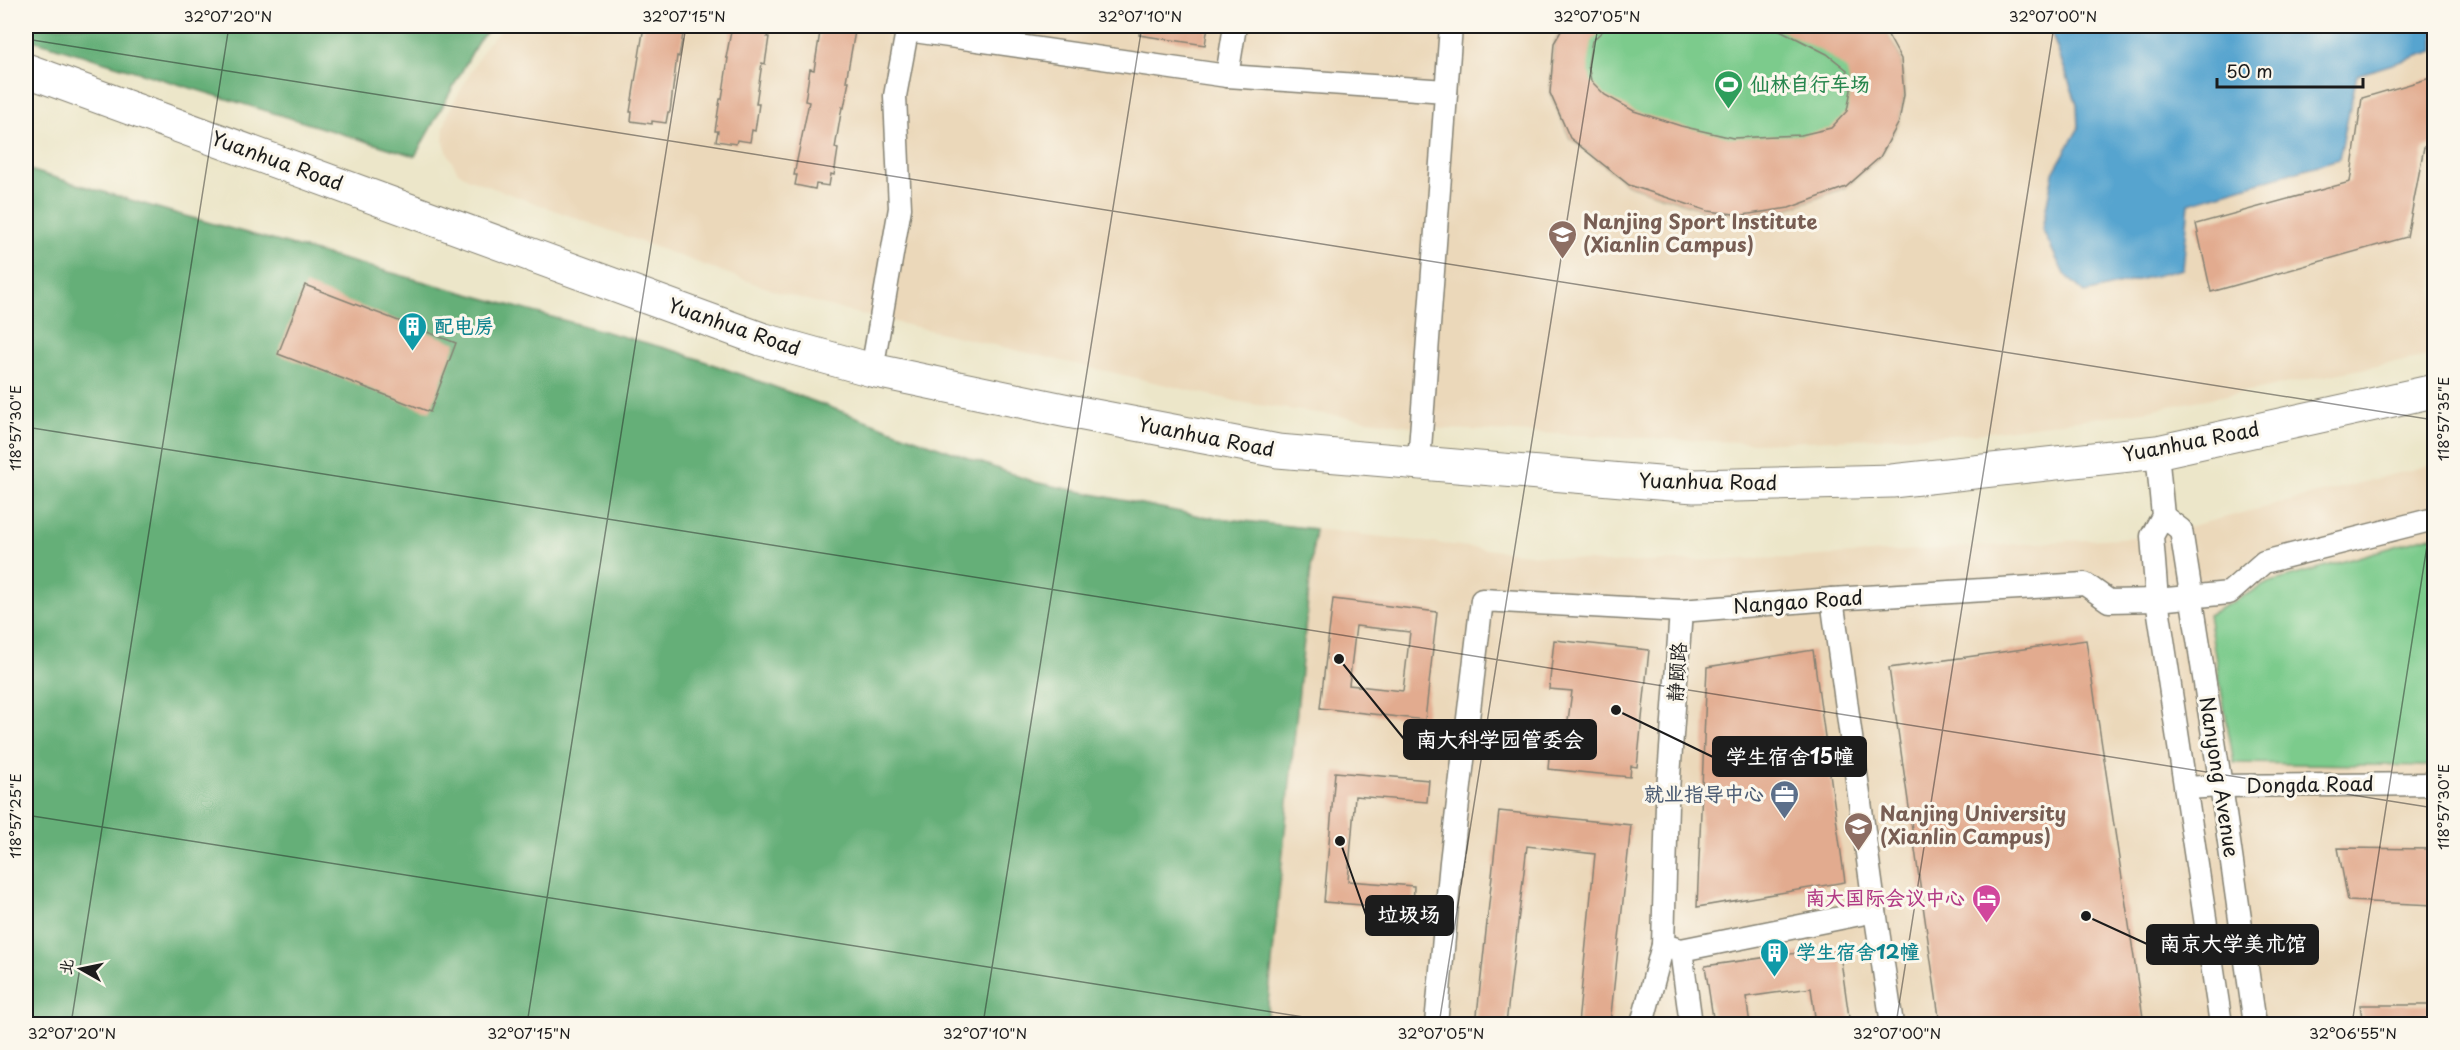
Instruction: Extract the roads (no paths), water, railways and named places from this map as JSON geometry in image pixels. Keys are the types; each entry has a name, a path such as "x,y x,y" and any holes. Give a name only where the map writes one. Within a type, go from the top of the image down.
{"street":[{"path":"1227,76 1235,26"},
{"path":"1419,462 1451,26"},
{"path":"872,370 900,208 895,96 908,28 1227,76 1446,91"},
{"name":"Yuanhua Road","path":"26,70 761,339 872,370 1052,408 1278,451 1706,486 1892,481 2157,452 2434,392"},
{"path":"2157,452 2163,516"},
{"name":"Nanyong Avenue","path":"2221,1024 2157,600 2152,536 2163,516 2181,530 2255,1024"},
{"path":"2157,600 2229,593 2264,562 2434,519"},
{"name":"Nangao Road","path":"1436,1024 1451,862 1482,600 1681,611 1832,599 2085,584 2109,601 2157,600"},
{"path":"1832,599 1892,1024"},
{"name":"静颐路","path":"1672,947 1667,804 1681,611"},
{"name":"Dongda Road","path":"2186,789 2221,786 2434,784"},
{"path":"1672,947 1875,911"},
{"path":"1642,1024 1672,947"},
{"path":"1672,947 1691,1024"}],"water":[{"path":"2052,26 2434,26 2434,51 2357,75 2339,159 2189,203 2183,269 2085,293 2064,274 2042,229 2053,173 2078,129 2077,104 2053,37"}],"place":[{"name":"仙林自行车场","path":"1729,110"},
{"name":"Nanjing Sport Institute (Xianlin Campus)","path":"1562,260"},
{"name":"配电房","path":"413,352"},
{"name":"南大科学园管委会","path":"1339,659"},
{"name":"学生宿舍15幢","path":"1616,710"},
{"name":"就业指导中心","path":"1785,820"},
{"name":"垃圾场","path":"1340,841"},
{"name":"Nanjing University (Xianlin Campus)","path":"1859,852"},
{"name":"南京大学美术馆","path":"2086,916"},
{"name":"南大国际会议中心","path":"1986,924"},
{"name":"学生宿舍12幢","path":"1775,978"}]}
